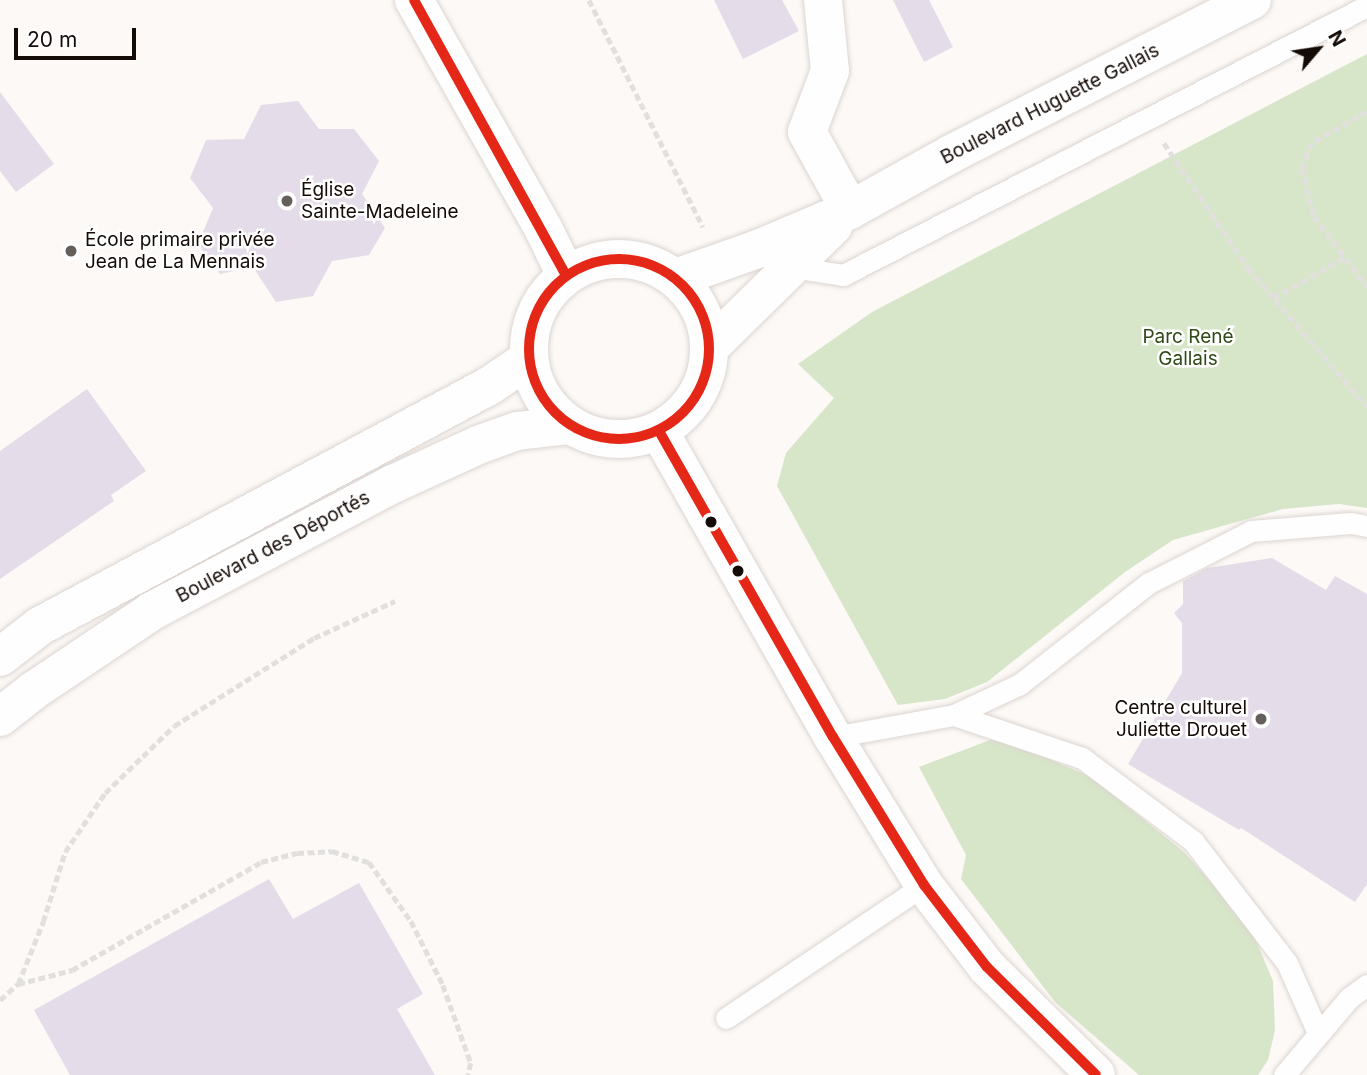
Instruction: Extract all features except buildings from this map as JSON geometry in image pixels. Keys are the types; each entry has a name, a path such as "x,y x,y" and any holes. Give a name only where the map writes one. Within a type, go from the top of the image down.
{"street":[{"path":"414,0 545,232 566,275"},
{"path":"823,0 830,71 807,132 850,210"},
{"name":"Boulevard Huguette Gallais","path":"676,278 850,210 951,154 1252,0"},
{"name":"Boulevard Huguette Gallais","path":"710,347 850,210"},
{"path":"621,258 651,263 676,278 701,309 710,347 705,381 687,410 659,431 636,439 613,440 590,435 569,425 549,407 535,385 529,359 530,327 544,298 566,275 592,261 621,258"},
{"path":"0,657 40,626 489,386 529,359"},
{"name":"Boulevard des Déportés","path":"0,717 33,691 152,611 393,484 478,445 517,431 569,425"},
{"path":"659,431 833,737 924,885 987,967 1096,1075"}],"lane":[{"path":"792,267 843,275 1367,6"},
{"path":"833,737 954,715 1020,684 1149,583 1251,531 1351,523 1367,526"},
{"path":"954,715 1082,758 1193,841 1287,963 1318,1033"},
{"path":"726,1018 924,885"},
{"path":"1284,1075 1349,998 1367,985"}],"path":[{"path":"589,0 721,262"},
{"path":"1367,112 1312,143 1302,168 1314,216 1367,287"},
{"path":"1149,118 1195,191 1274,298 1367,407"},
{"path":"1274,298 1345,257"},
{"path":"18,984 65,852 105,793 174,726 314,638 395,601"},
{"path":"0,1000 18,984 72,970 261,862 297,853 332,850 369,862 411,921 443,985 471,1063 468,1075"}],"green space":[{"name":"Parc René Gallais","path":"1367,54 1367,508 1339,504 1283,509 1173,540 1125,572 987,682 945,699 898,705 777,486 786,453 834,398 798,364 872,312"},
{"path":"998,737 1091,777 1184,852 1249,924 1273,981 1275,1030 1268,1060 1258,1075 1139,1075 1055,1002 961,879 966,855 919,767"}],"transit line":[{"path":"414,0 566,275"},
{"path":"619,259 637,260 654,266 683,285 702,314 708,331 709,349 708,367 702,384 683,413 654,432 637,438 619,439 601,438 584,432 555,413 536,384 530,367 529,349 530,331 536,314 555,285 584,266 601,260 619,259"},
{"path":"659,431 833,737 924,885 987,967 1096,1075"}],"place":[{"name":"Église Sainte-Madeleine","path":"287,201"},
{"name":"École primaire privée Jean de La Mennais","path":"71,251"},
{"name":"Centre culturel Juliette Drouet","path":"1261,719"}]}
